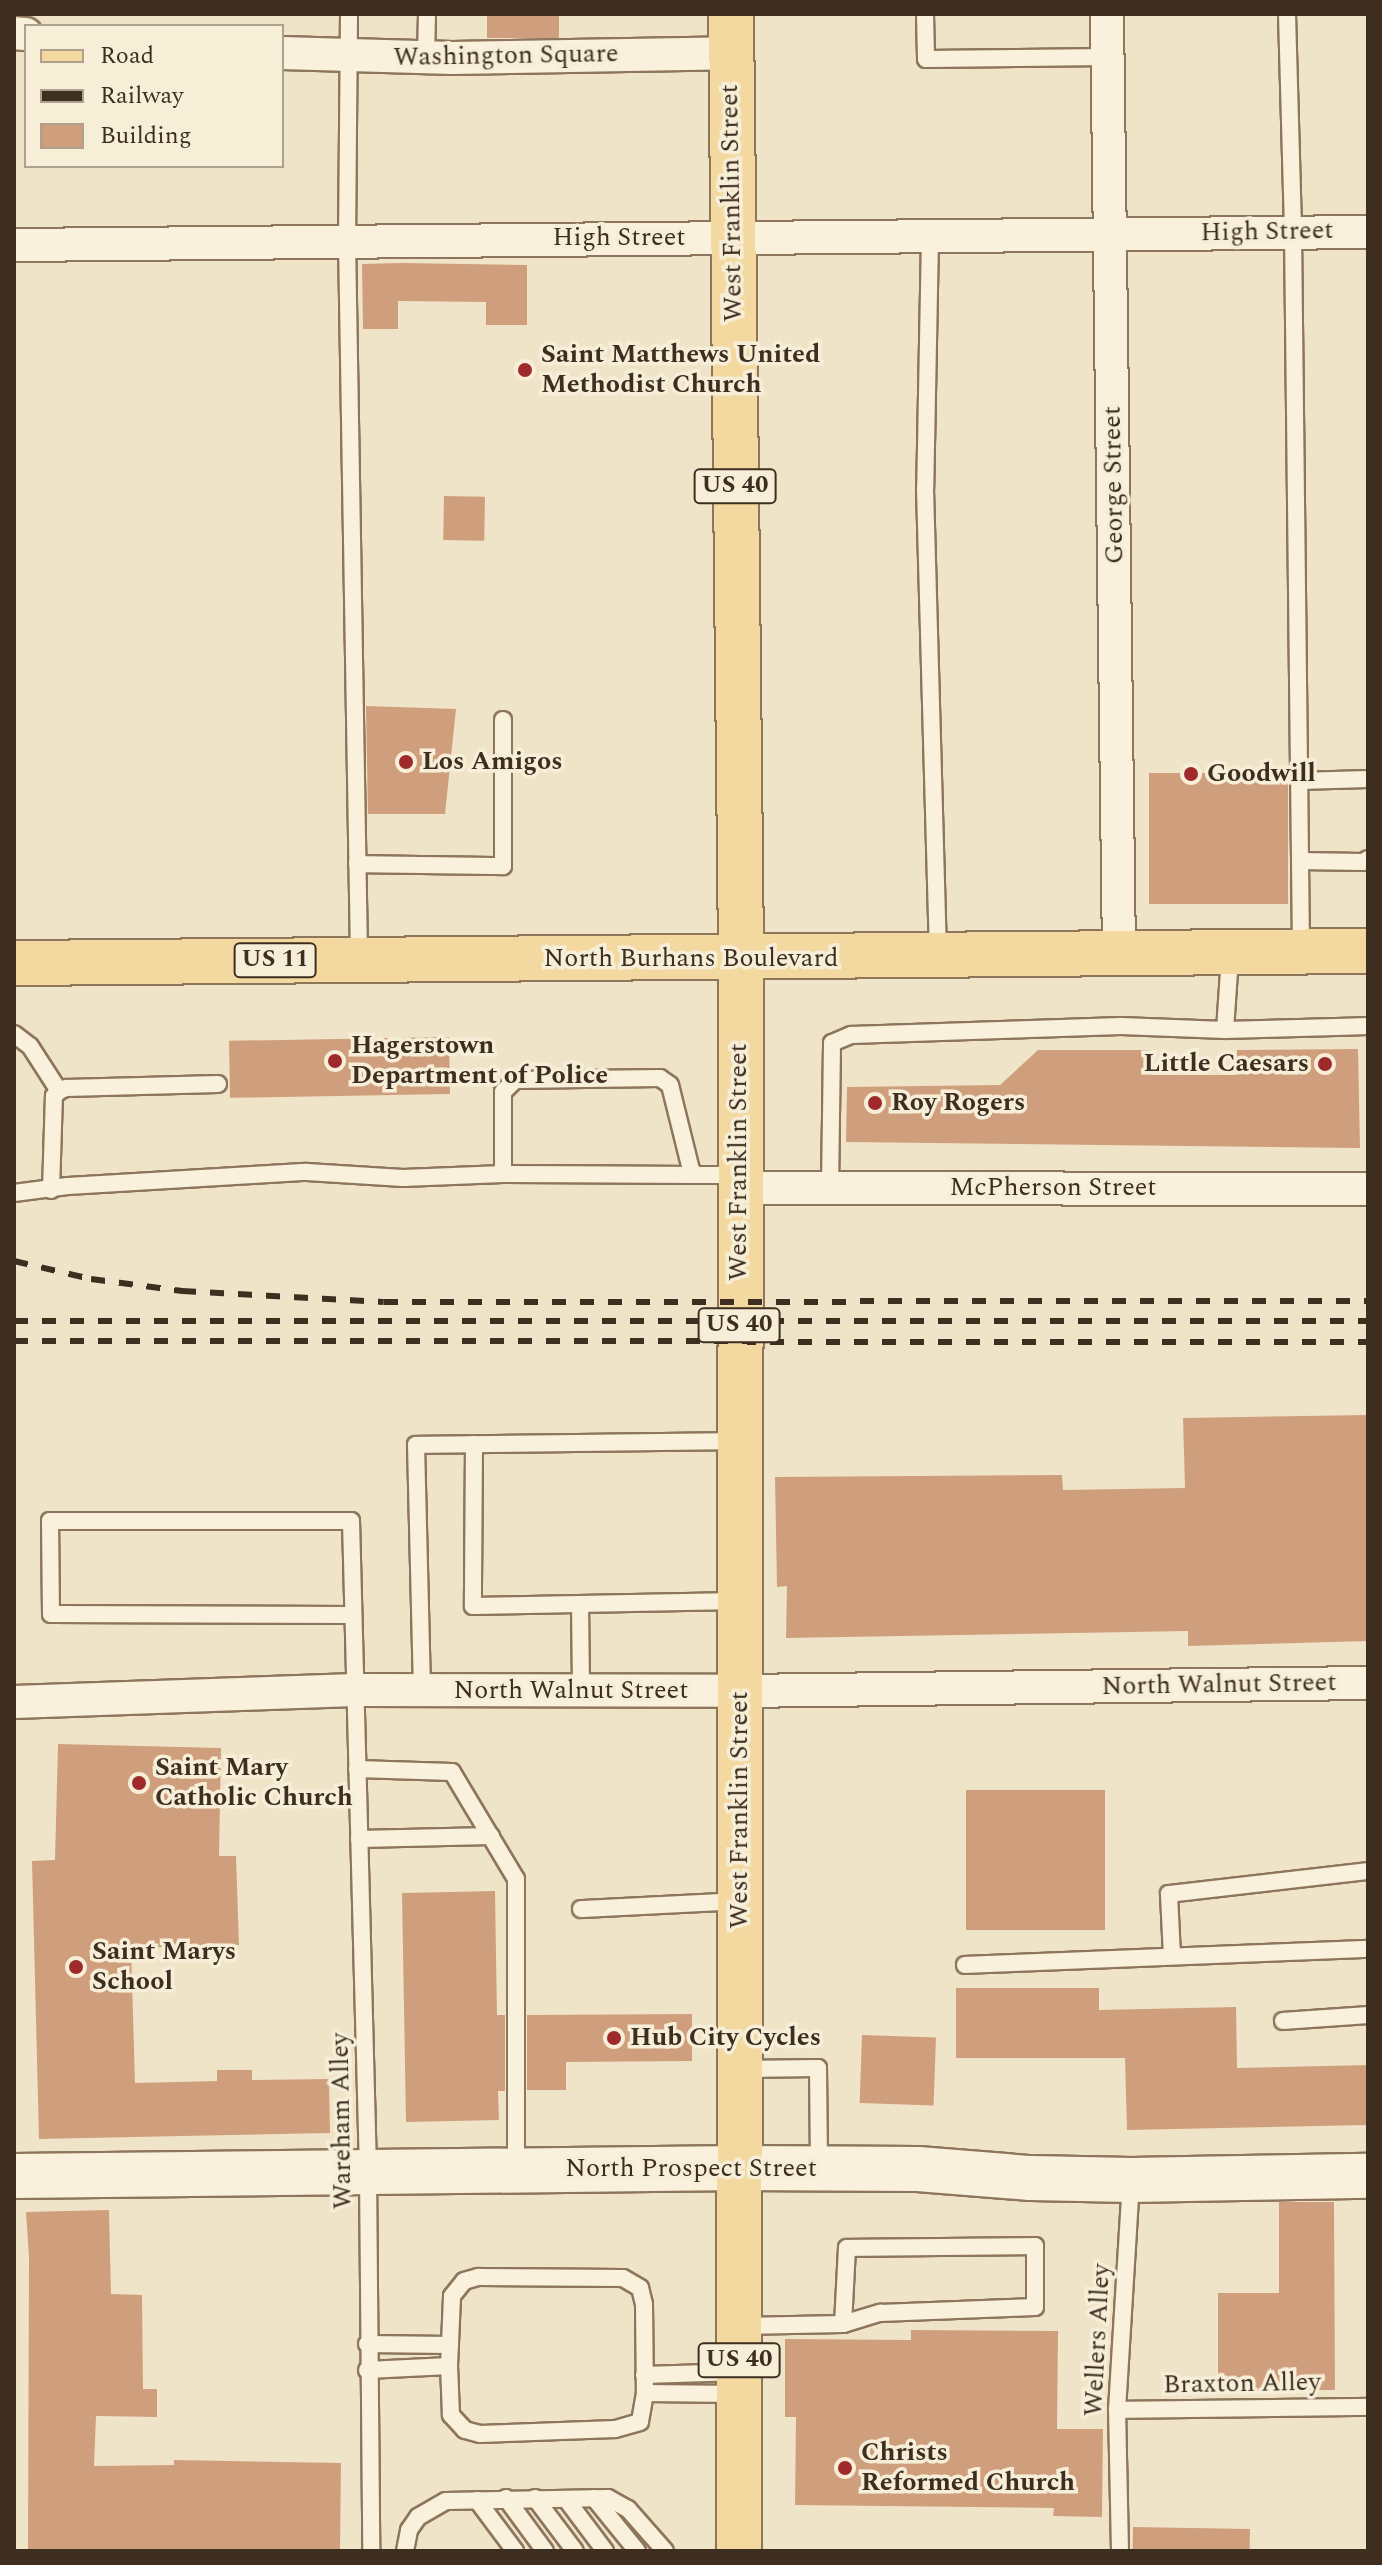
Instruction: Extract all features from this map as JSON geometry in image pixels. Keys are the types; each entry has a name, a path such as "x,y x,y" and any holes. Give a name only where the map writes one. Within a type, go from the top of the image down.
{"main road":[{"name":"West Franklin Street","path":"731,33 741,959 724,1179 739,1441 739,2551"},
{"name":"North Burhans Boulevard","path":"14,963 1119,956 1368,951"},
{"name":"North Prospect Street","path":"14,2176 740,2168 918,2169 1031,2178 1131,2180 1368,2176"}],"street":[{"name":"George Street","path":"1107,14 1119,956"},
{"name":"Washington Square","path":"284,53 426,58 731,33"},
{"name":"High Street","path":"14,245 1368,232"},
{"name":"McPherson Street","path":"724,1179 830,1188 1368,1189"},
{"name":"North Walnut Street","path":"14,1702 355,1690 740,1691 1368,1683"}],"lane":[{"path":"349,14 347,240 359,959"},
{"path":"426,58 427,14"},
{"path":"925,14 926,59 1108,57"},
{"path":"1287,14 1293,232 1301,952"},
{"path":"930,238 925,489 938,957"},
{"path":"357,864 503,866 503,720"},
{"path":"1299,781 1368,779"},
{"path":"1300,861 1363,862 1368,859"},
{"path":"1225,1030 1231,953"},
{"path":"830,1188 832,1043 851,1035 1121,1026 1225,1030 1368,1026"},
{"path":"14,1034 30,1046 59,1091"},
{"path":"503,1174 503,1092 515,1080 660,1078 670,1085 686,1163 724,1179"},
{"path":"51,1190 54,1096 59,1091 66,1088 218,1084"},
{"path":"14,1193 77,1185 307,1172 403,1178 503,1174 724,1179"},
{"path":"422,1690 416,1445 739,1441"},
{"path":"474,1444 473,1606 739,1601"},
{"name":"Wareham Alley","path":"352,1615 51,1614 50,1521 351,1521 368,2172 367,2370 371,2551"},
{"path":"580,1604 581,1691"},
{"path":"357,1769 452,1772 516,1879 516,2171"},
{"path":"359,1839 491,1836"},
{"path":"1172,1956 1169,1894 1368,1871"},
{"path":"581,1909 740,1901"},
{"path":"965,1965 1368,1949"},
{"path":"1283,2021 1368,2015"},
{"path":"740,2069 818,2068 819,2168"},
{"name":"Wellers Alley","path":"1120,2551 1117,2410 1131,2180"},
{"path":"739,2326 843,2324 880,2313 1035,2307 1035,2246 847,2248 843,2324"},
{"path":"478,2277 623,2278 640,2288 645,2393 640,2422 615,2429 480,2434 465,2430 451,2415 450,2345 452,2296 464,2281 478,2277"},
{"path":"367,2344 450,2345"},
{"path":"367,2370 449,2366"},
{"path":"644,2375 739,2383"},
{"path":"645,2393 739,2383"},
{"name":"Braxton Alley","path":"1117,2410 1368,2407"},
{"path":"506,2498 545,2551"},
{"path":"535,2498 575,2551"},
{"path":"594,2498 637,2551"},
{"path":"405,2551 409,2530 418,2517 446,2501 608,2498 628,2509 665,2551"},
{"path":"566,2499 605,2551"},
{"path":"477,2500 515,2551"}],"building":[{"path":"487,14 559,14 559,38 487,38"},
{"path":"362,264 527,265 527,325 486,325 486,302 398,301 398,329 363,329"},
{"path":"444,496 485,497 484,541 443,540"},
{"name":"Los Amigos","path":"366,706 456,709 445,814 368,814"},
{"path":"1149,773 1288,773 1288,904 1149,904"},
{"path":"449,1037 450,1094 230,1098 229,1041"},
{"path":"1358,1049 1360,1148 846,1142 847,1087 1000,1085 1038,1050 1149,1050 1151,1075 1237,1075 1237,1050"},
{"path":"1368,1415 1368,1641 1188,1646 1188,1631 786,1638 787,1586 777,1587 775,1477 1062,1475 1063,1490 1185,1488 1183,1418"},
{"path":"58,1744 221,1748 219,1856 236,1856 239,1945 131,1948 135,2083 217,2081 217,2070 252,2070 252,2080 329,2079 330,2133 39,2139 32,1861 55,1860"},
{"path":"966,1790 1105,1790 1105,1930 966,1930"},
{"path":"495,1891 497,2015 505,2015 505,2091 498,2091 499,2120 406,2122 402,1893"},
{"path":"956,1988 1099,1988 1099,2010 1236,2007 1237,2068 1368,2065 1368,2125 1127,2130 1125,2058 956,2058"},
{"name":"Hub City Cycles","path":"692,2014 692,2061 566,2062 566,2090 527,2090 527,2015"},
{"path":"862,2035 936,2038 934,2106 860,2103"},
{"path":"1279,2202 1334,2202 1335,2390 1218,2390 1218,2293 1279,2293"},
{"path":"109,2210 111,2294 142,2295 143,2389 157,2389 157,2417 96,2416 94,2466 174,2465 174,2460 341,2463 340,2551 28,2551 29,2257 26,2212"},
{"path":"911,2330 1058,2331 1057,2429 1103,2429 1102,2517 1053,2516 1054,2508 795,2505 796,2417 785,2417 785,2339 911,2340"},
{"path":"1133,2527 1250,2529 1250,2551 1133,2551"}],"railway":[{"path":"14,1261 91,1279 182,1291 384,1302 1368,1301"},
{"path":"14,1321 1368,1321"},
{"path":"14,1341 1368,1342"}],"place":[{"name":"Saint Matthews United Methodist Church","path":"525,370"},
{"name":"Los Amigos","path":"406,762"},
{"name":"Goodwill","path":"1191,774"},
{"name":"Hagerstown Department of Police","path":"335,1061"},
{"name":"Little Caesars","path":"1325,1064"},
{"name":"Roy Rogers","path":"875,1103"},
{"name":"Saint Mary Catholic Church","path":"139,1783"},
{"name":"Saint Marys School","path":"76,1967"},
{"name":"Hub City Cycles","path":"614,2038"},
{"name":"Christs Reformed Church","path":"845,2468"}]}
